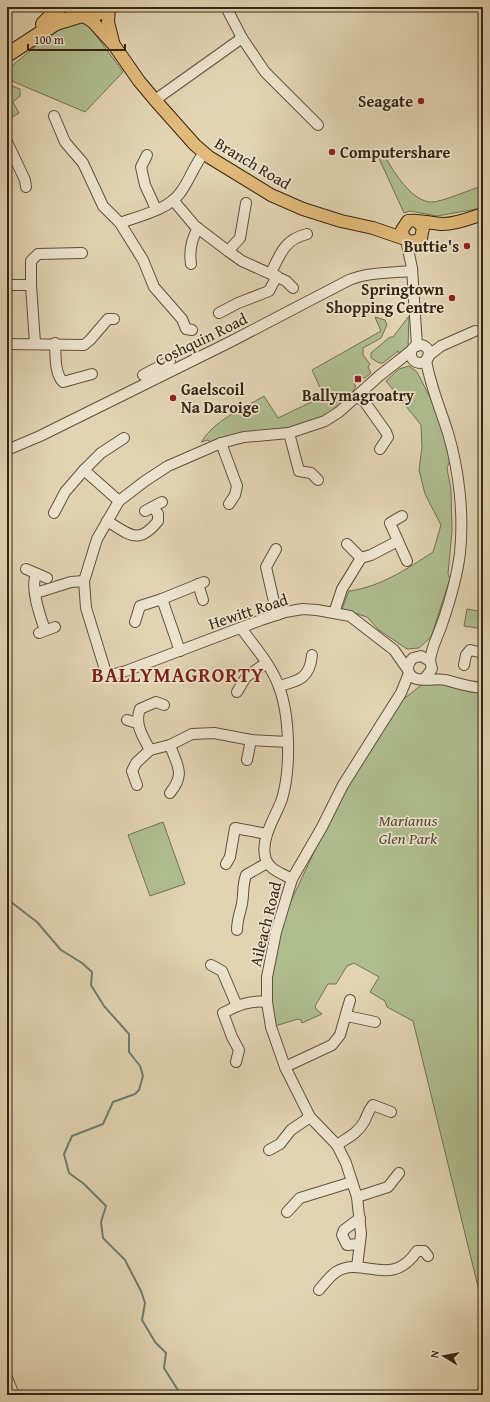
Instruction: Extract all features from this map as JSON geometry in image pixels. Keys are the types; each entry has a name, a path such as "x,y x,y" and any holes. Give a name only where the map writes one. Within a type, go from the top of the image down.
{"highway":[{"path":"31,38 60,7"},
{"path":"71,7 83,15"},
{"path":"7,55 31,38 60,21 83,15 96,14 107,7"}],"main road":[{"name":"Branch Road","path":"107,7 108,22 114,45"},
{"name":"Branch Road","path":"83,15 93,22 114,45 155,100 204,153 221,166 271,195 303,209 341,221 373,228 405,239"},
{"path":"444,224 415,242 405,239 402,233 405,223 411,220 444,224 460,222 483,214"},
{"path":"418,222 423,228 422,237"},
{"name":"Branch Road","path":"373,228 405,223"}],"street":[{"path":"226,7 242,38 265,72 318,125"},
{"path":"155,100 242,38"},
{"path":"54,116 65,142 83,163 103,206 120,223 142,260 154,287 182,319 186,329 192,330"},
{"path":"7,142 25,180 26,187"},
{"path":"120,223 156,209 173,200 180,193 204,153"},
{"path":"147,155 141,167 145,185 156,209"},
{"path":"173,200 198,228 228,251 242,261 286,281 293,288"},
{"path":"228,251 240,238 246,202"},
{"path":"191,264 189,253 193,237 198,228"},
{"path":"220,313 238,303 269,291 274,275 289,242 296,237 307,234"},
{"path":"412,270 422,237"},
{"path":"405,239 412,270 420,355 448,434 457,473 461,530 460,554 452,597 434,642 430,663 431,673 423,679"},
{"path":"35,344 31,261 38,254 82,253"},
{"name":"Coshquin Road","path":"7,450 40,436 161,370 237,338 348,280 358,276 376,273 412,270"},
{"path":"7,285 31,285"},
{"path":"7,344 55,343 84,345 108,319 114,319"},
{"path":"36,593 72,582 84,581 97,539 119,501 168,466 221,443 244,437 289,433 325,421 339,412 389,369 475,331"},
{"path":"55,343 57,371 63,382 92,374"},
{"path":"142,375 161,370 170,361"},
{"path":"356,397 364,401 386,432 388,438 380,449"},
{"path":"289,433 299,471 311,473 318,480"},
{"path":"54,513 65,492 84,470 101,453 124,438"},
{"path":"221,443 236,486 235,495 229,504"},
{"path":"84,470 119,501"},
{"path":"107,521 131,535 142,536 158,522 158,514 153,507"},
{"path":"402,516 390,523 407,561"},
{"path":"334,613 342,589 361,558 371,556 398,541"},
{"path":"347,544 361,558"},
{"path":"276,549 266,567 277,615"},
{"path":"26,569 47,578"},
{"path":"36,574 33,580 42,632 55,627"},
{"name":"Hewitt Road","path":"84,581 86,608 107,676 126,671 277,615 303,609 350,616 394,650 408,671"},
{"path":"136,622 140,606 162,599 201,583 204,600"},
{"path":"162,599 180,651"},
{"path":"241,628 266,663 279,686 288,742 282,797 267,834 264,851 267,863 271,868 292,879"},
{"path":"434,642 409,662 408,671 414,678 446,680 465,686 483,688"},
{"name":"Hewitt Road","path":"394,650 417,657"},
{"path":"464,665 466,655 470,650 483,653"},
{"path":"279,686 294,682 307,675 311,664 312,655"},
{"path":"417,657 424,657 446,680"},
{"path":"237,692 246,677 266,663"},
{"name":"Aileach Road","path":"357,1267 360,1218 357,1197 346,1163 337,1145 310,1118 285,1067 273,1034 266,1002 267,976 270,955 292,879 322,827 343,785 401,692 408,671"},
{"name":"Aileach Road","path":"401,692 423,679"},
{"path":"150,750 137,723 137,716 140,709 156,702 164,705"},
{"path":"127,720 137,723"},
{"path":"137,786 132,771 136,763 150,750 170,745 192,734 214,734 250,740 288,742"},
{"path":"247,760 250,740"},
{"path":"170,745 180,771 178,783 170,793"},
{"path":"226,864 230,857 235,828 267,834"},
{"path":"237,930 238,915 242,904 242,886 246,875 267,863"},
{"path":"212,965 222,971 237,1006"},
{"path":"236,1062 239,1050 232,1037 223,1013 237,1006 255,1000 266,1002"},
{"path":"285,1067 332,1045 340,1035 347,1016 350,1000"},
{"path":"347,1016 375,1022"},
{"path":"337,1145 354,1134 365,1121 367,1112 373,1105 391,1112"},
{"path":"269,1150 280,1144 291,1130 310,1118"},
{"path":"357,1197 388,1188 399,1173"},
{"path":"287,1212 300,1198 352,1182"},
{"path":"359,1244 347,1245 342,1235 344,1230 360,1218"},
{"path":"319,1290 336,1272 357,1267 389,1270 404,1265 417,1251 424,1251 428,1256"},
{"path":"7,1378 14,1395"}],"green space":[{"path":"83,21 97,32 95,34 123,72 85,112 7,79 7,70 61,25"},
{"path":"7,84 20,89 20,96 13,102 19,113 7,120"},
{"path":"383,153 403,184 417,197 424,201 432,202 449,198 483,186 483,208 437,216 410,211 404,213 378,156"},
{"path":"409,316 408,347 399,355 398,351 383,363 379,363 371,358 371,353 390,337 393,337"},
{"path":"375,317 385,320 387,325 381,338 363,348 363,355 370,364 368,367 371,373 365,378 358,377 354,385 356,386 345,403 330,416 303,426 212,443 208,440 201,442 221,421 264,396 278,418 324,396 312,370 381,331"},
{"path":"409,366 417,372 432,401 450,460 447,468 451,490 452,531 448,574 450,579 431,637 419,648 407,649 379,630 367,617 342,609 349,591 372,586 403,571 433,552 441,525 425,494 419,470 422,447 421,425 386,381 399,369"},
{"path":"467,609 483,612 483,629 464,626"},
{"name":"Marianus Glen Park","path":"425,682 434,685 442,683 469,692 483,693 483,1307 413,1021 387,1007 385,1001 370,992 379,977 354,963 347,966 336,984 328,984 315,1006 316,1009 322,1014 302,1023 301,1020 298,1019 275,1026 270,998 271,981 282,925 291,901 345,786 395,706"},
{"path":"163,822 185,884 150,896 128,835"}],"waterway":[{"path":"7,899 37,922 61,950 82,963 92,972 91,985 104,1006 129,1034 129,1052 140,1066 143,1076 139,1090 135,1094 113,1102 103,1124 72,1136 64,1154 69,1173 84,1184 106,1206 101,1222 103,1238 125,1260 141,1291 145,1303 142,1320 155,1342 166,1353 164,1368 181,1395"}],"place":[{"name":"Seagate","path":"421,101"},
{"name":"Computershare","path":"332,152"},
{"name":"Buttie's","path":"467,246"},
{"name":"Springtown Shopping Centre","path":"452,298"},
{"name":"Ballymagroatry","path":"358,379"},
{"name":"Gaelscoil Na Daroige","path":"173,398"}],"district":[{"name":"BALLYMAGRORTY","path":"178,674"}]}
